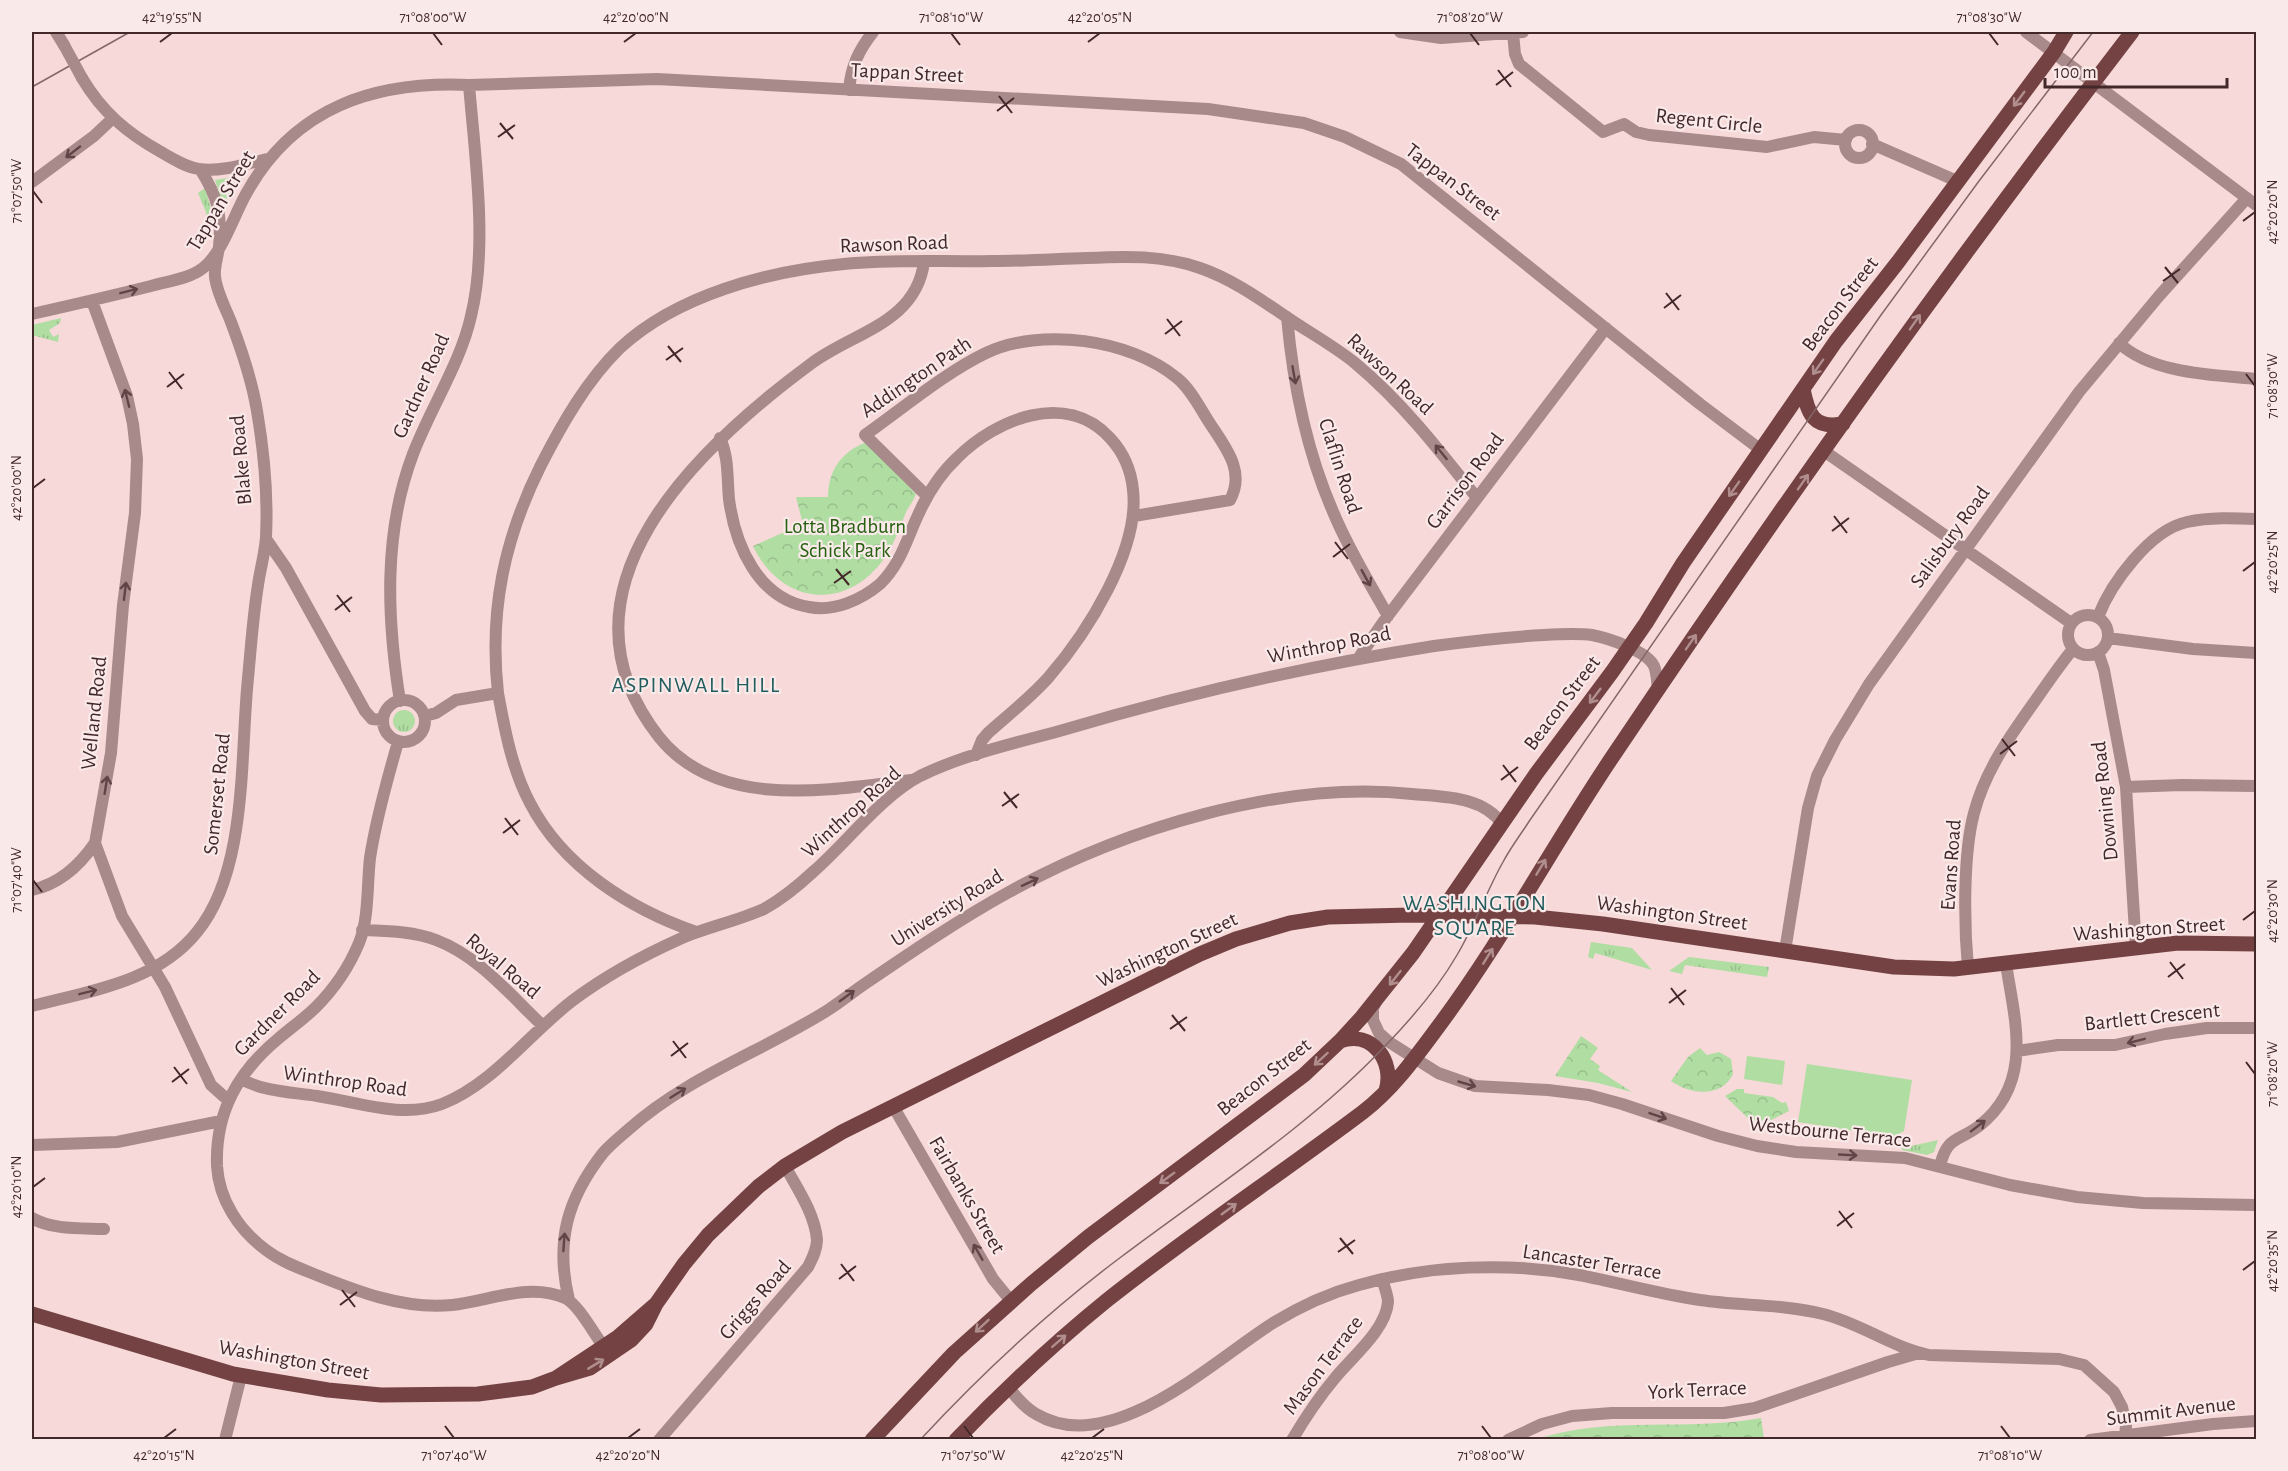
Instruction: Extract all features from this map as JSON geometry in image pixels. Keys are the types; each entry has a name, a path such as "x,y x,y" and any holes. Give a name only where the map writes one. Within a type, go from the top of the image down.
{"main road":[{"name":"Beacon Street","path":"872,1440 954,1353 1011,1301 1096,1230 1284,1091 1340,1041 1376,1002 1628,648 1683,563 1836,341 1898,262 2054,52 2066,32"},
{"path":"956,1440 1008,1387 1107,1300 1385,1094 1469,985 1576,813 1658,690 1824,451 1954,267 2132,32"},
{"path":"1803,389 1808,411 1815,420 1829,426 1843,424"},
{"name":"Washington Street","path":"32,1314 241,1376 328,1390 381,1395 478,1394 532,1387 584,1371 610,1356 641,1330 684,1264 708,1235 759,1186 785,1166 842,1132 1200,954 1236,939 1290,923 1328,917 1438,915 1511,917 1610,924 1906,969 1968,968 2186,943 2256,944"},
{"path":"1340,1041 1352,1038 1364,1040 1383,1057 1389,1070 1389,1081 1385,1094"},
{"name":"Washington Street","path":"556,1378 604,1347 656,1304"}],"street":[{"path":"56,32 82,78 112,118 128,132 162,153 200,169 228,169 267,159"},
{"path":"849,90 853,65 873,32"},
{"path":"1400,32 1441,38 1518,32"},
{"name":"Regent Circle","path":"1518,32 1515,54 1519,63 1603,132 1624,124 1638,133 1767,147 1814,137 1846,140 1852,132 1861,130 1869,135 1872,144 1958,181"},
{"path":"2026,32 2254,203"},
{"name":"Tappan Street","path":"32,314 92,301 194,273 208,264 219,247 245,195 267,159 303,127 342,103 399,88 444,84 657,79 1208,109 1294,120 1320,128 1367,147 1415,173 1761,450"},
{"name":"Gardner Road","path":"400,701 390,626 390,565 401,496 412,455 462,345 476,294 479,256 469,85"},
{"path":"32,182 94,136 112,118"},
{"path":"1846,140 1845,146 1848,152 1856,157 1866,155 1872,144"},
{"name":"Blake Road","path":"200,169 211,187 220,214 215,276 250,374 257,411 263,460 266,539"},
{"name":"Salisbury Road","path":"1785,951 1808,808 1817,776 1835,740 1869,684 2058,420 2119,343 2254,203"},
{"name":"Rawson Road","path":"696,932 656,915 617,893 588,873 560,846 532,807 521,783 509,747 498,693 495,618 503,566 515,526 531,488 555,439 592,382 617,352 637,334 667,313 699,298 738,285 836,265 1133,256 1158,257 1185,263 1216,274 1252,294 1329,344 1367,374 1433,443 1477,498"},
{"path":"915,779 810,789 778,789 738,784 707,774 684,761 662,741 642,712 628,679 619,636 619,606 626,574 635,552 666,502 720,438 814,361 876,328 899,312 914,293 923,272 924,262"},
{"name":"Welland Road","path":"92,301 127,396 137,459 135,513 123,605 111,753 95,843"},
{"name":"Claflin Road","path":"1287,317 1296,384 1323,488 1347,542 1388,616"},
{"name":"Garrison Road","path":"1358,659 1606,328"},
{"name":"Addington Path","path":"927,496 865,435 954,373 987,353 1019,342 1075,340 1131,353 1181,381 1209,422 1234,465 1236,486 1230,500 1134,516"},
{"path":"2119,343 2126,350 2160,364 2209,375 2256,379"},
{"path":"720,438 726,452 732,517 746,557 771,590 784,599 815,608 834,607 854,600 874,588 896,564 927,496 957,458 990,431 1004,424 1040,414 1074,416 1094,424 1119,450 1132,478 1134,516 1121,559 1087,626 1048,678 988,733 976,754"},
{"path":"1824,451 2071,623"},
{"path":"2098,617 2105,600 2119,579 2138,556 2161,534 2186,522 2218,518 2256,519"},
{"path":"266,539 285,568 365,711 372,719 383,720"},
{"name":"Somerset Road","path":"32,1006 102,988 154,970 198,932 216,906 233,850 248,680 266,539"},
{"path":"2081,616 2098,617 2106,626 2108,638 2104,646 2098,652 2085,655 2073,649 2067,637 2071,623 2081,616"},
{"name":"Winthrop Road","path":"241,1079 275,1091 318,1096 387,1109 418,1110 437,1106 460,1096 489,1075 572,1001 594,987 655,951 696,932 759,911 783,897 830,857 893,794 915,779 976,754 1185,696 1268,676 1358,659 1472,641 1561,634 1590,635 1644,656 1652,662 1658,690"},
{"path":"2108,638 2193,649 2256,653"},
{"name":"Evans Road","path":"1968,968 1968,857 1976,806 1988,773 2001,751 2073,649"},
{"name":"Downing Road","path":"2098,652 2104,670 2126,788 2136,948"},
{"path":"425,716 436,713 459,699 498,693"},
{"path":"400,701 413,702 419,706 425,716 425,726 418,738 405,743 398,742 387,733 383,720 388,707 400,701"},
{"name":"Gardner Road","path":"398,742 374,834 363,930 355,952 330,992 311,1012 257,1058 228,1101 221,1121 217,1145 218,1171 226,1202 249,1235 266,1250 342,1286 369,1295 417,1304 453,1305 524,1292 549,1294 569,1300"},
{"path":"2126,788 2256,786"},
{"name":"University Road","path":"569,1300 563,1261 566,1224 571,1204 584,1179 606,1150 639,1120 670,1098 828,1010 920,946 1010,891 1091,853 1182,820 1272,801 1335,792 1409,793 1483,805 1490,809 1502,824"},
{"path":"32,890 73,870 95,843"},
{"path":"95,843 122,916 179,1015 211,1085 228,1101"},
{"name":"Royal Road","path":"363,930 428,937 457,950 483,970 543,1026"},
{"path":"1940,1166 1948,1144 1981,1124 2002,1101 2014,1073 2017,1051 2006,964"},
{"name":"Westbourne Terrace","path":"1376,1002 1373,1008 1373,1020 1379,1033 1414,1059 1438,1073 1467,1084 1485,1088 1548,1090 1589,1095 1757,1146 1796,1152 1899,1158 1940,1166 2010,1185 2077,1197 2143,1203 2256,1205"},
{"name":"Bartlett Crescent","path":"2017,1051 2058,1045 2115,1046 2165,1034 2207,1028 2256,1028"},
{"name":"Fairbanks Street","path":"893,1106 993,1279 1011,1301"},
{"path":"32,1145 117,1142 221,1121"},
{"name":"Griggs Road","path":"659,1440 808,1267 814,1254 817,1240 809,1210 785,1166"},
{"path":"32,1218 42,1223 55,1225 104,1229"},
{"name":"Lancaster Terrace","path":"1008,1387 1028,1408 1048,1420 1081,1425 1104,1422 1139,1409 1171,1393 1272,1324 1302,1307 1348,1288 1432,1270 1510,1268 1568,1274 1699,1300 1822,1313 1857,1325 1920,1353 1957,1357 2059,1359 2084,1365 2114,1392 2122,1407 2126,1425 2125,1437"},
{"name":"Mason Terrace","path":"1292,1440 1335,1377 1371,1339 1379,1326 1388,1304 1382,1279"},
{"path":"569,1300 604,1347"},
{"name":"York Terrace","path":"1508,1440 1542,1424 1572,1416 1612,1413 1715,1413 1755,1408 1874,1366 1920,1353"},
{"path":"225,1440 241,1376"},
{"name":"Summit Avenue","path":"2090,1440 2213,1424 2256,1421"}],"green space":[{"path":"239,176 223,205 215,180"},
{"path":"205,188 214,219 208,228 206,212 198,193"},
{"path":"61,318 60,323 49,330 53,337 59,334 58,342 32,335 32,325"},
{"name":"Lotta Bradburn Schick Park","path":"864,443 869,444 916,494 892,545 885,558 864,580 847,590 829,594 811,594 794,589 778,579 764,565 753,546 803,524 796,497 828,497 830,479 837,464 848,452"},
{"path":"404,710 412,713 415,721 412,729 404,732 396,729 393,721 396,713"},
{"path":"1591,942 1632,948 1652,970 1595,953 1593,959 1588,957"},
{"path":"1689,957 1769,967 1767,977 1685,965 1682,974 1669,971"},
{"path":"1581,1036 1598,1048 1590,1059 1600,1066 1598,1070 1632,1092 1598,1083 1555,1076"},
{"path":"1700,1048 1707,1055 1719,1052 1731,1059 1733,1074 1728,1082 1713,1091 1695,1091 1671,1081 1688,1057"},
{"path":"1747,1056 1785,1061 1782,1085 1744,1079"},
{"path":"1807,1064 1912,1080 1904,1131 1893,1137 1798,1122"},
{"path":"1737,1089 1744,1089 1744,1093 1773,1097 1782,1103 1786,1102 1789,1111 1769,1121 1750,1120 1725,1096"},
{"path":"1938,1140 1934,1152 1927,1155 1902,1150 1902,1148"},
{"path":"1761,1418 1764,1439 1537,1439 1593,1428 1705,1424"}],"tram line":[{"path":"32,87 130,32"},
{"path":"920,1440 967,1391 1042,1321 1121,1257 1259,1156 1325,1103 1357,1074 1416,1013 1457,955 1503,862 1530,820 1881,315 1979,181 2093,32"}],"district":[{"name":"ASPINWALL HILL","path":"696,685"},
{"name":"WASHINGTON SQUARE","path":"1475,916"}]}
